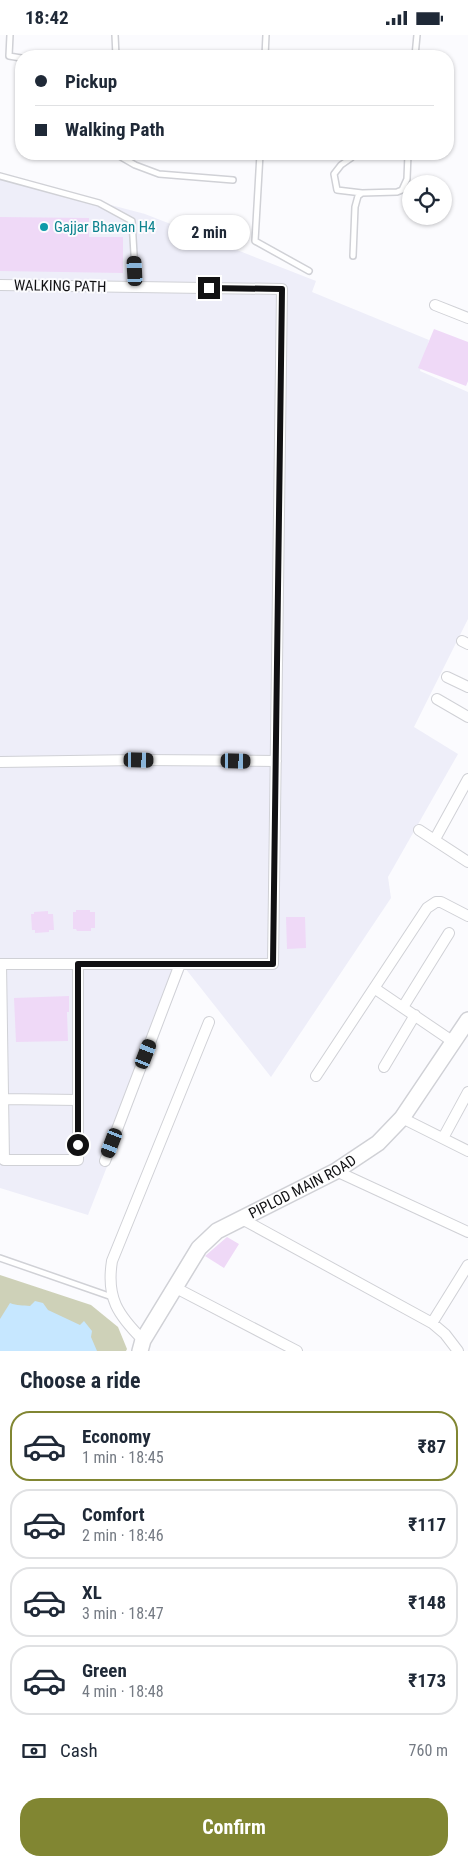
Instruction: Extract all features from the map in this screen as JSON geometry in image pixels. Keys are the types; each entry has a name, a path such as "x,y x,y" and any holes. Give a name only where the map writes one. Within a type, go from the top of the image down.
{"street":[{"name":"WALKING PATH","path":"0,285 282,289 273,964 0,964"},
{"path":"435,305 468,318"},
{"path":"447,677 468,687"},
{"path":"437,699 468,717"},
{"path":"0,762 276,761"},
{"path":"435,839 468,779"},
{"path":"419,829 468,862"},
{"path":"316,1076 431,904 436,901 441,902 468,916"},
{"path":"403,1007 450,933"},
{"path":"0,964 4,1161 78,1160 78,964"},
{"path":"105,1161 180,964"},
{"path":"374,988 452,1041"},
{"path":"384,1067 415,1015"},
{"name":"PIPLOD MAIN ROAD","path":"142,1346 199,1248 206,1240 217,1231 336,1171 378,1143 402,1117 468,1020"},
{"path":"142,1346 127,1325 112,1297 110,1274 115,1252 209,1022"},
{"path":"443,1137 468,1092"},
{"path":"3,1099 78,1100"},
{"path":"402,1117 468,1151"},
{"path":"336,1171 468,1232"},
{"path":"242,1219 432,1323 445,1334 458,1351"},
{"path":"432,1323 468,1265"},
{"path":"176,1288 297,1351"}],"lane":[{"path":"10,35 10,56 15,57"},
{"path":"115,35 116,50"},
{"path":"265,50 266,35"},
{"path":"416,50 417,35"},
{"path":"126,160 159,174 233,180"},
{"path":"260,160 255,241 309,271"},
{"path":"349,160 341,165 334,174 337,190 362,193 397,192 402,190 407,179 408,160"},
{"path":"0,176 99,203 132,221 136,287"},
{"path":"353,256 355,207 358,196 362,193"},
{"path":"0,1258 112,1297"}],"shaded area":[{"path":"0,177 145,214 316,281 312,292 429,340 420,371 468,392 468,619 414,727 458,754 388,877 391,898 271,1077 185,968 88,1215 0,1188"}],"green space":[{"path":"0,1275 91,1305 118,1327 127,1349 126,1351 0,1351"}],"water":[{"path":"35,1301 43,1303 48,1310 80,1325 84,1321 92,1331 91,1337 97,1351 0,1351 0,1319 10,1303 30,1306"}],"building":[{"name":"Gajjar Bhavan H4","path":"0,217 89,218 89,237 123,237 123,273 0,271"},
{"path":"434,329 468,342 468,381 466,386 418,368"},
{"path":"76,910 95,912 95,928 91,928 91,931 77,931 73,929 73,912 76,912"},
{"path":"48,911 48,914 53,914 54,930 35,933 35,930 32,930 31,914"},
{"path":"286,917 305,917 306,948 287,949"},
{"path":"69,996 69,1012 67,1012 68,1041 16,1042 14,998"},
{"path":"227,1237 239,1244 224,1268 205,1256"}],"place":[{"name":"Gajjar Bhavan H4","path":"44,227"}],"route":[{"path":"78,1145 78,964 273,964 282,289 209,288"}]}
